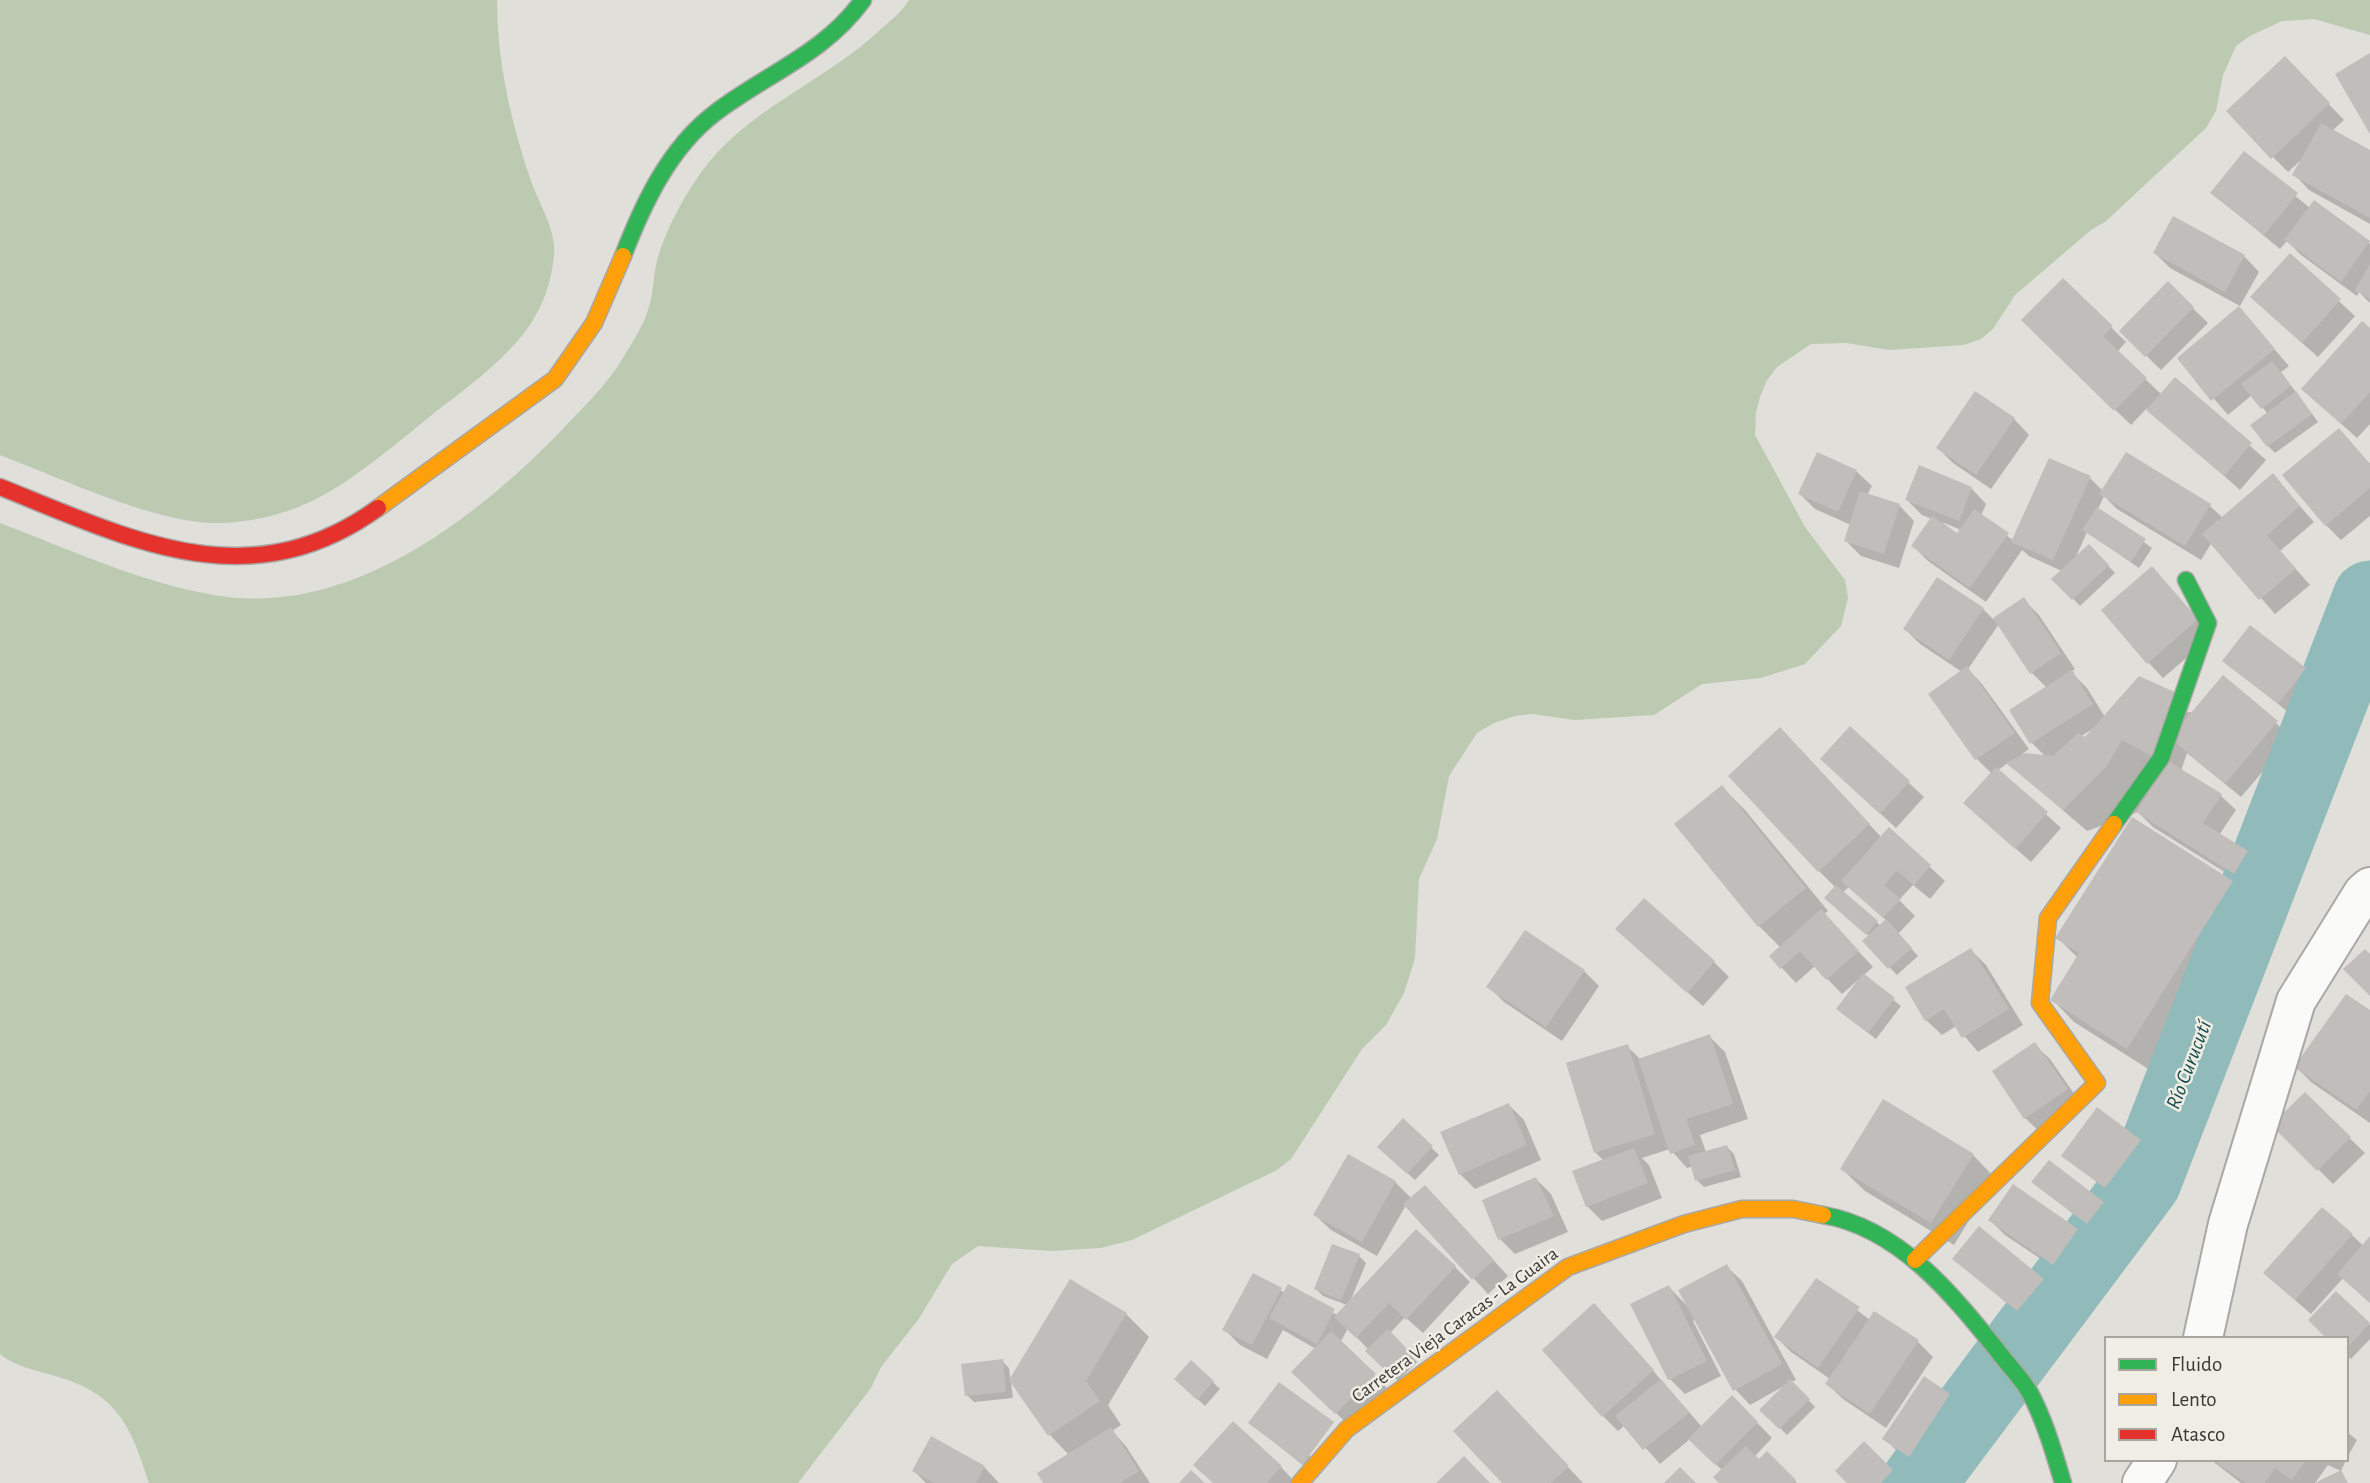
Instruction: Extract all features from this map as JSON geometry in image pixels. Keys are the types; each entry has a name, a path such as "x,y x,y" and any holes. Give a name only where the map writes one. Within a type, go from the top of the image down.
{"street":[{"path":"0,487 180,552 216,557 260,555 300,548 346,531 555,379 578,355 599,318 634,221 658,178 682,147 717,111 834,36 863,0"},
{"path":"1915,1259 2097,1083 2040,1003 2048,918 2161,758 2208,623 2186,580"},
{"path":"2203,1336 2228,1224 2296,1001 2363,893 2370,887"},
{"name":"Carretera Vieja Caracas - La Guaira","path":"1300,1483 1347,1429 1568,1267 1684,1224 1741,1209 1793,1209 1831,1216 1871,1232 1915,1259 1983,1330 2029,1391 2048,1435 2063,1483"},
{"path":"2142,1483 2156,1462"}],"green space":[{"path":"0,0 497,0 502,69 511,114 531,181 553,237 553,266 542,303 533,321 495,364 370,464 319,497 273,515 221,523 196,522 168,516 110,498 0,455"},
{"path":"909,0 2370,0 2370,35 2314,19 2282,21 2250,36 2236,46 2223,75 2216,111 2206,128 2105,222 2091,230 2015,295 1993,329 1981,339 1964,345 1889,350 1847,343 1811,344 1777,367 1767,380 1760,397 1755,435 1805,527 1845,580 1848,598 1841,626 1805,664 1761,678 1702,684 1654,715 1575,720 1532,714 1494,723 1477,733 1449,776 1437,839 1419,879 1415,958 1404,993 1386,1025 1362,1049 1291,1159 1277,1170 1132,1240 1101,1248 1051,1251 978,1246 952,1264 918,1320 881,1367 871,1388 798,1483 149,1483 128,1429 119,1414 107,1402 76,1383 19,1365 0,1354 0,523 142,577 228,597 276,598 322,589 367,574 411,552 492,495 561,431 610,378 646,316 658,257 667,232 686,195 727,142 860,47 896,16"}],"building":[{"path":"2370,53 2370,134 2335,74"},
{"path":"2285,56 2330,103 2271,159 2226,111"},
{"path":"2321,123 2370,150 2370,218 2292,175"},
{"path":"2244,151 2298,193 2264,235 2210,193"},
{"path":"2314,200 2370,241 2341,282 2284,240"},
{"path":"2173,216 2245,255 2225,292 2153,253"},
{"path":"2290,253 2341,299 2302,343 2250,297"},
{"path":"2370,264 2370,299 2355,290"},
{"path":"2063,278 2113,326 2103,336 2147,378 2114,411 2021,320"},
{"path":"2168,281 2194,307 2145,357 2119,331"},
{"path":"2239,306 2275,349 2211,401 2177,358"},
{"path":"2362,321 2370,328 2370,392 2341,424 2301,389"},
{"path":"2272,361 2291,386 2261,409 2241,384"},
{"path":"2175,377 2252,443 2224,476 2146,410"},
{"path":"1975,391 2015,418 1976,475 1936,448"},
{"path":"2296,391 2312,414 2267,447 2250,425"},
{"path":"2339,428 2370,464 2370,488 2325,526 2282,475"},
{"path":"1817,452 1857,470 1838,512 1798,494"},
{"path":"2126,452 2211,504 2185,546 2099,494"},
{"path":"2049,458 2091,476 2053,560 2011,542"},
{"path":"1919,465 1972,487 1959,521 1905,500"},
{"path":"2273,473 2300,506 2267,535 2296,569 2259,600 2202,534"},
{"path":"1860,491 1900,504 1884,554 1844,541"},
{"path":"2097,507 2146,539 2131,562 2082,530"},
{"path":"1974,509 2009,533 1970,588 1911,546 1932,516 1957,533"},
{"path":"2089,544 2109,565 2072,600 2051,579"},
{"path":"2152,566 2198,619 2147,664 2101,610"},
{"path":"1937,577 1984,608 1949,660 1903,629"},
{"path":"2024,597 2061,653 2030,674 1993,618"},
{"path":"2250,625 2306,668 2278,704 2222,661"},
{"path":"1967,666 2015,733 1975,760 1928,694"},
{"path":"2072,670 2093,704 2030,744 2009,710"},
{"path":"2223,675 2278,721 2225,784 2170,738"},
{"path":"2139,676 2179,694 2155,758 2122,740 2106,767 2063,810 2006,763 2025,753 2053,756 2078,733 2085,737"},
{"path":"1850,726 1910,781 1880,814 1820,759"},
{"path":"1780,727 1870,824 1818,872 1728,776"},
{"path":"2168,761 2222,794 2203,823 2248,851 2234,874 2136,812"},
{"path":"1996,767 2048,812 2015,849 1963,803"},
{"path":"1722,785 1806,888 1758,927 1674,824"},
{"path":"2132,817 2233,881 2127,1049 2050,1000 2079,953 2055,938"},
{"path":"1889,827 1931,865 1914,885 1897,871 1884,885 1901,899 1883,918 1841,881"},
{"path":"1836,885 1878,921 1866,935 1824,898"},
{"path":"1644,898 1715,961 1687,993 1615,929"},
{"path":"1821,909 1859,951 1826,980 1800,951 1780,969 1769,956"},
{"path":"1886,919 1912,948 1888,969 1862,941"},
{"path":"1525,930 1585,970 1546,1027 1486,987"},
{"path":"1971,948 2009,1009 1962,1038 1944,1009 1925,1021 1905,987"},
{"path":"2365,949 2370,954 2370,996 2343,969"},
{"path":"1863,973 1895,998 1868,1033 1836,1009"},
{"path":"2346,994 2370,1010 2370,1091 2356,1110 2294,1067"},
{"path":"1710,1034 1733,1104 1686,1119 1695,1145 1670,1154 1638,1059"},
{"path":"2035,1042 2068,1089 2024,1119 1992,1071"},
{"path":"1628,1044 1655,1134 1594,1153 1566,1063"},
{"path":"2305,1092 2351,1137 2317,1171 2271,1125"},
{"path":"1883,1099 1974,1154 1931,1223 1840,1169"},
{"path":"1509,1103 1527,1145 1459,1175 1440,1132"},
{"path":"2097,1107 2141,1140 2105,1188 2061,1156"},
{"path":"1403,1118 1433,1146 1407,1174 1377,1147"},
{"path":"1727,1145 1735,1170 1695,1181 1688,1156"},
{"path":"1634,1148 1648,1183 1586,1207 1572,1171"},
{"path":"1348,1154 1396,1181 1362,1242 1313,1215"},
{"path":"2049,1160 2104,1202 2087,1224 2031,1182"},
{"path":"1536,1177 1554,1216 1498,1240 1482,1200"},
{"path":"2013,1184 2078,1229 2053,1265 1988,1220"},
{"path":"1425,1185 1494,1260 1472,1280 1403,1204"},
{"path":"2322,1207 2353,1234 2295,1300 2263,1273"},
{"path":"1979,1226 2044,1279 2017,1311 1952,1259"},
{"path":"1416,1229 1456,1266 1406,1320 1389,1303 1356,1338 1334,1317"},
{"path":"2370,1236 2370,1303 2337,1274"},
{"path":"1332,1244 1360,1254 1341,1300 1314,1289"},
{"path":"1727,1264 1782,1364 1733,1391 1678,1290"},
{"path":"1253,1273 1282,1288 1252,1345 1222,1330"},
{"path":"1816,1278 1860,1307 1818,1368 1774,1337"},
{"path":"1070,1279 1127,1313 1086,1381 1100,1401 1048,1436 1009,1380"},
{"path":"1288,1284 1335,1309 1317,1344 1269,1318"},
{"path":"1669,1285 1707,1361 1668,1380 1630,1304"},
{"path":"2336,1291 2370,1323 2349,1346 2349,1336 2324,1336 2308,1320"},
{"path":"1594,1303 1654,1370 1602,1417 1542,1350"},
{"path":"1874,1311 1919,1340 1870,1414 1825,1384"},
{"path":"1388,1329 1412,1354 1390,1375 1365,1351"},
{"path":"1331,1331 1376,1374 1335,1414 1291,1372"},
{"path":"1003,1359 1006,1392 965,1396 961,1364"},
{"path":"1191,1360 1214,1381 1197,1400 1174,1379"},
{"path":"1924,1376 1950,1394 1909,1457 1882,1439"},
{"path":"1661,1379 1689,1413 1643,1450 1615,1416"},
{"path":"1790,1379 1810,1399 1779,1429 1759,1410"},
{"path":"1279,1382 1334,1422 1303,1464 1248,1423"},
{"path":"1497,1390 1569,1466 1551,1483 1502,1483 1453,1431"},
{"path":"1732,1395 1758,1422 1715,1465 1688,1439"},
{"path":"1233,1421 1282,1466 1267,1483 1213,1483 1193,1465"},
{"path":"1111,1427 1139,1471 1120,1483 1043,1483 1037,1473"},
{"path":"931,1436 985,1466 976,1483 934,1483 912,1471"},
{"path":"1864,1441 1893,1470 1881,1483 1847,1483 1835,1471"},
{"path":"1746,1446 1759,1459 1767,1451 1796,1480 1793,1483 1719,1483 1713,1477"},
{"path":"1464,1456 1490,1483 1436,1483"},
{"path":"2215,1462 2305,1462 2292,1480 2275,1468 2265,1483 2246,1483"},
{"path":"1680,1467 1696,1483 1664,1483"},
{"path":"1191,1470 1205,1483 1179,1483"},
{"path":"2341,1470 2348,1483 2315,1483"}],"waterway":[{"name":"Río Curucutí","path":"1918,1483 2144,1181 2370,598"}],"traffic: fast":[{"path":"623,256 659,178 684,143 699,127 734,99 794,62 831,35 863,0"},
{"path":"2114,824 2161,758 2208,623 2186,580"},
{"path":"1823,1215 1850,1222 1900,1249 1922,1266 1962,1307 2030,1393 2045,1426 2063,1483"}],"traffic: slow":[{"path":"378,508 555,379 594,323 623,256"},
{"path":"1915,1260 2097,1083 2040,1003 2048,918 2114,824"},
{"path":"1300,1483 1347,1429 1568,1267 1684,1224 1742,1209 1793,1209 1823,1215"}],"traffic: jam":[{"path":"0,487 143,541 189,552 236,556 283,551 330,536 378,508"}]}
